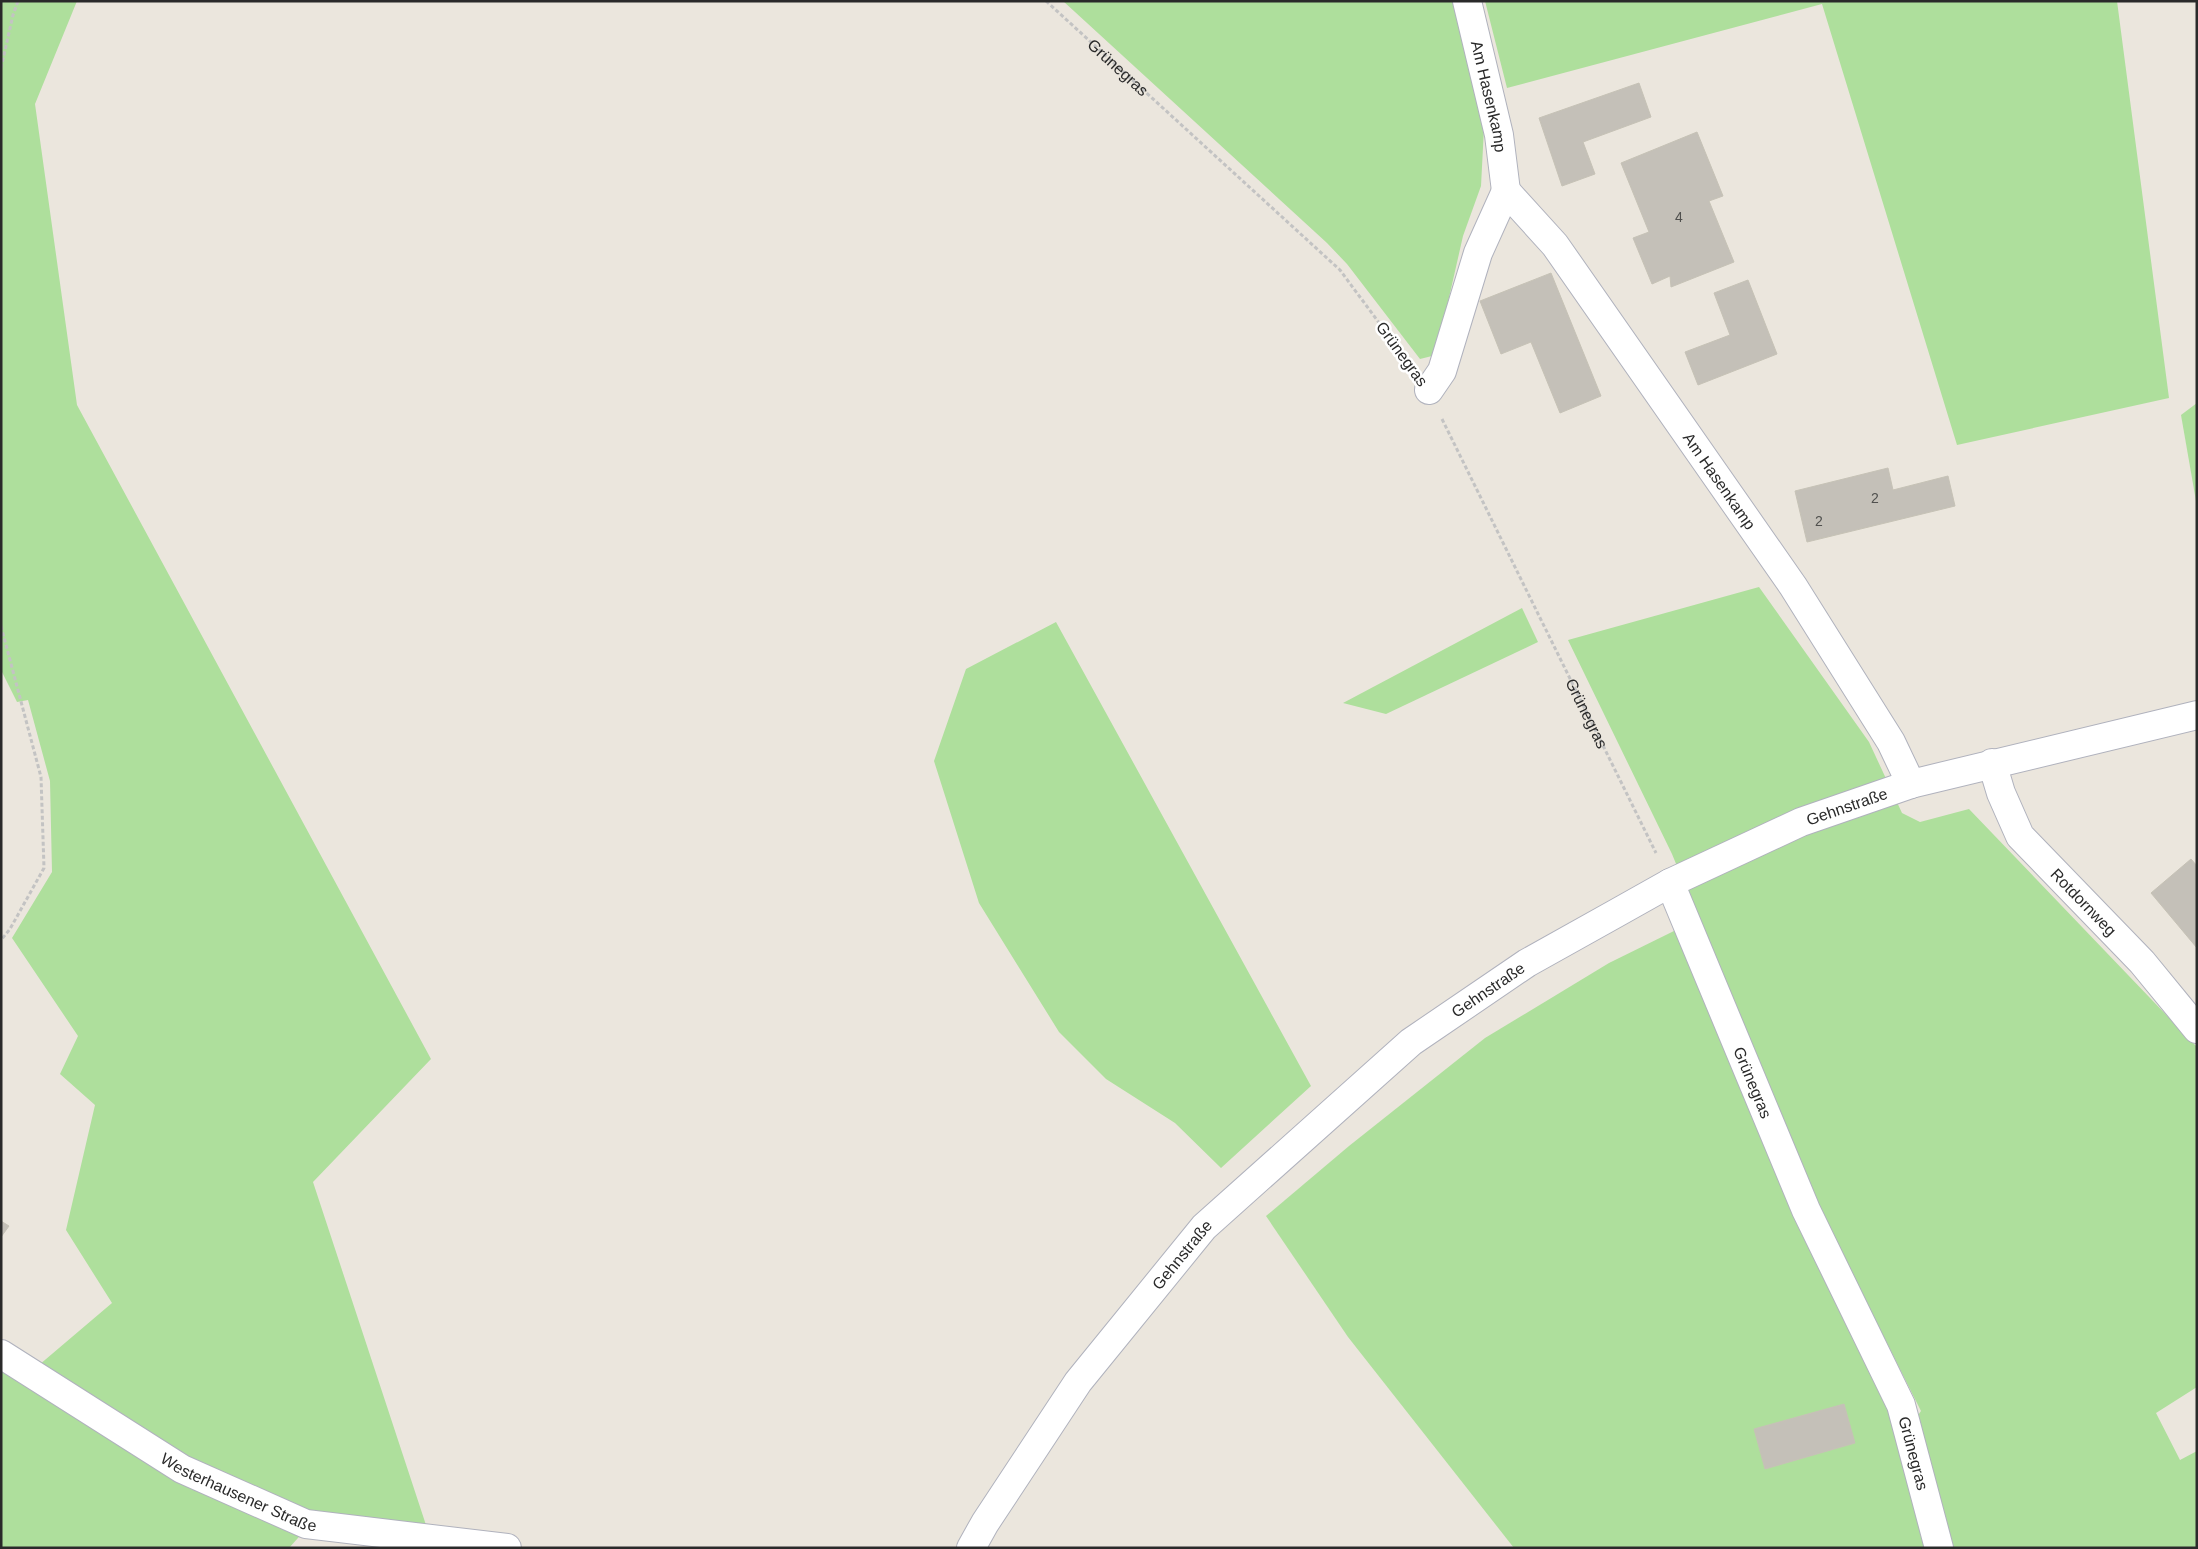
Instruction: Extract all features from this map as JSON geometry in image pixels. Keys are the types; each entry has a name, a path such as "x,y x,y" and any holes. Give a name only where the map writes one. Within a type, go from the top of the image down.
{"street":[{"name":"Am Hasenkamp","path":"1467,1 1499,135 1506,191 1555,245 1793,586 1891,742 1911,784"},
{"path":"1429,390 1442,371 1478,253 1506,191"},
{"name":"Gehnstraße","path":"971,1548 985,1523 1078,1382 1204,1227 1411,1042 1528,963 1670,883 1801,822 1911,784 1992,763 2197,716"},
{"name":"Rotdornweg","path":"1992,763 2001,793 2020,836 2142,962 2197,1029"},
{"name":"Grünegras","path":"1670,883 1806,1210 1901,1405 1939,1548"},
{"name":"Westerhausener Straße","path":"1,1354 182,1469 306,1524 507,1548"}],"path":[{"path":"1,68 18,1"},
{"name":"Grünegras","path":"1046,1 1340,270 1429,390 1670,883"},
{"path":"1,626 41,777 44,868 10,929 1,940"}],"green space":[{"path":"1,1 77,1 35,104 77,405 431,1059 313,1182 426,1525 311,1513 187,1461 39,1365 112,1303 66,1230 95,1105 60,1074 78,1036 12,938 52,872 50,781 28,700 17,702 1,670"},
{"path":"1063,1 1454,1 1484,128 1481,186 1463,236 1436,355 1420,359 1347,264 1327,243"},
{"path":"1485,1 2117,1 2169,398 1957,445 1822,4 1507,88"},
{"path":"2197,403 2197,501 2196,501 2181,415"},
{"path":"1759,587 1869,742 1902,813 1920,822 1969,809 2197,1047 2197,1387 2156,1413 2180,1460 2197,1451 2197,1548 1947,1548 1916,1418 1921,1411 1812,1194 1672,854 1568,640"},
{"path":"1522,608 1538,642 1386,714 1343,703"},
{"path":"1056,622 1311,1086 1221,1168 1175,1123 1106,1079 1059,1032 979,903 934,761 966,669"},
{"path":"1678,929 1888,1405 1924,1548 1514,1548 1348,1337 1266,1216 1349,1146 1485,1038 1609,963"},
{"path":"1,1369 306,1529 289,1548 1,1548"}],"building":[{"path":"1639,83 1651,117 1583,142 1595,174 1562,186 1539,118"},
{"path":"1697,132 1723,196 1709,201 1734,262 1671,287 1670,276 1652,284 1633,238 1649,232 1621,163"},
{"path":"1551,273 1601,396 1560,413 1531,342 1501,354 1480,301"},
{"path":"1748,280 1777,354 1698,385 1685,352 1730,335 1714,293"},
{"path":"1888,468 1893,490 1948,476 1955,506 1807,542 1795,491"},
{"path":"2191,859 2197,866 2197,948 2151,893"},
{"path":"1,1221 9,1226 1,1237"},
{"path":"1844,1404 1855,1443 1765,1469 1754,1429"}]}
